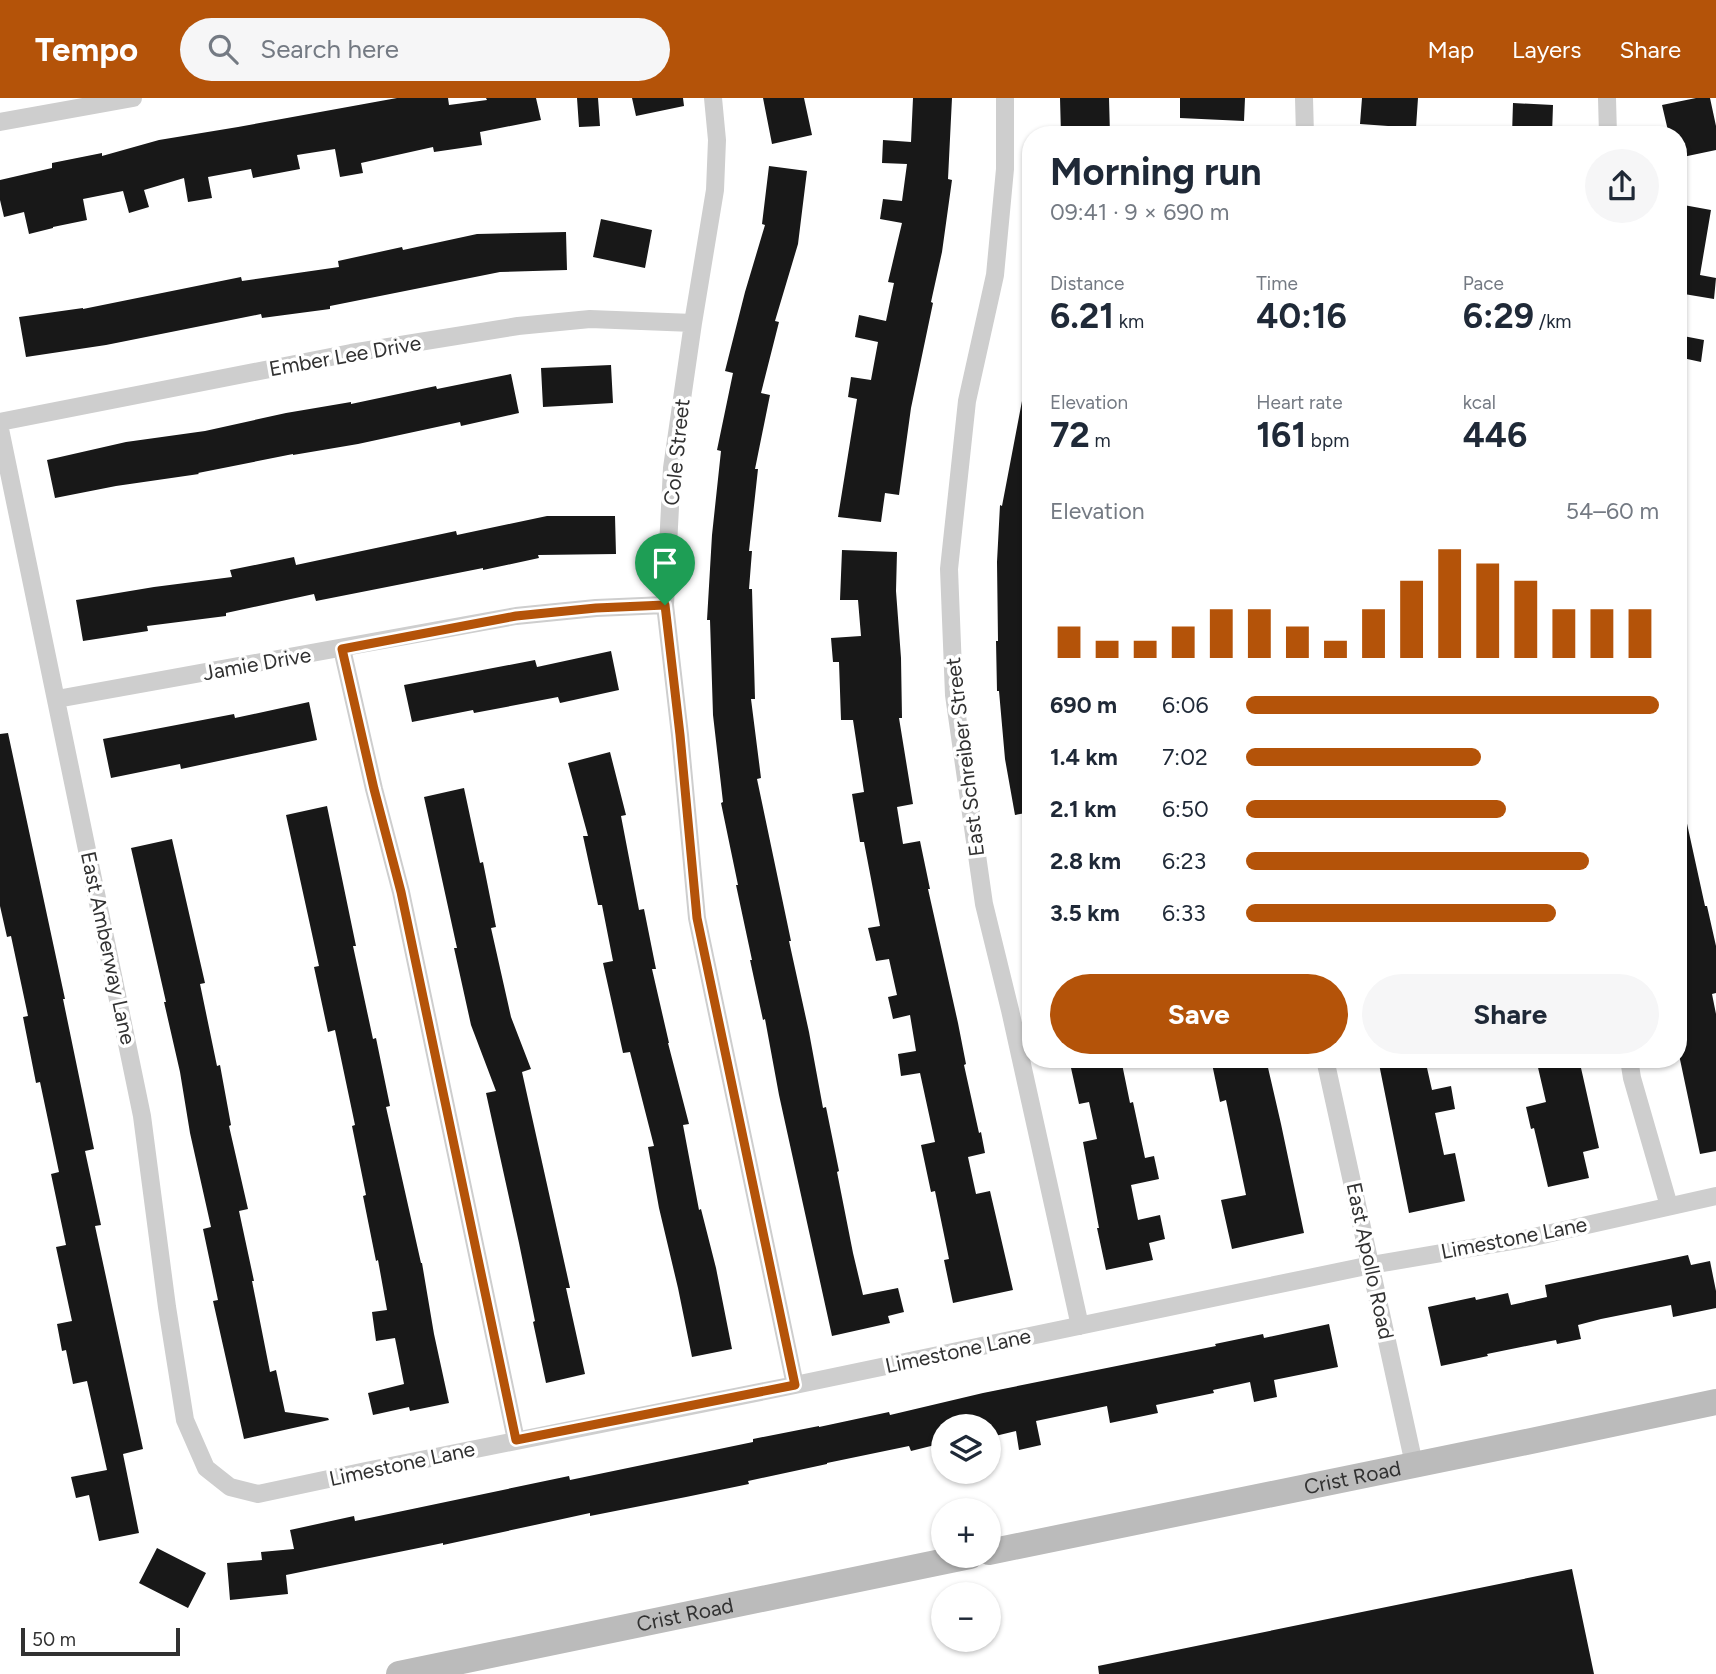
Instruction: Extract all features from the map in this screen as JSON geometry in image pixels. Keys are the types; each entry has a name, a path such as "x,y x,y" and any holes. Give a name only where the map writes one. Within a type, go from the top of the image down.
{"street":[{"path":"0,122 133,98"},
{"name":"Cole Street","path":"713,98 717,139 715,190 673,468 665,605 697,918 795,1385"},
{"name":"East Schreiber Street","path":"1005,98 1005,169 995,275 967,401 949,569 954,695 984,904 1022,1064"},
{"path":"1304,98 1305,126"},
{"path":"1607,98 1608,126"},
{"name":"Ember Lee Drive","path":"0,422 351,353 518,326 590,319 693,323"},
{"name":"East Amberway Lane","path":"0,429 142,1116 185,1420 206,1468"},
{"name":"Jamie Drive","path":"57,699 516,616 665,605"},
{"path":"342,649 401,892 516,1440"},
{"name":"East Schreiber Street","path":"1023,1068 1080,1325"},
{"name":"East Apollo Road","path":"1327,1068 1414,1464"},
{"path":"1630,1068 1669,1206"},
{"name":"Limestone Lane","path":"206,1468 230,1487 258,1494 1371,1265 1529,1238 1716,1196"},
{"name":"Crist Road","path":"1001,1550 1716,1402"},
{"name":"Crist Road","path":"399,1674 931,1564"}],"building":[{"path":"397,98 448,98 449,105 487,100 486,98 536,98 541,120 480,132 482,145 434,152 433,147 361,163 363,173 340,177 335,149 297,155 300,169 253,178 251,169 208,177 212,198 188,202 184,178 144,190 149,207 129,213 123,191 83,199 87,220 29,234 24,212 4,217 0,200 0,180 52,168 52,163 102,153 102,156 159,140"},
{"path":"577,98 598,98 600,126 579,127"},
{"path":"632,98 683,98 684,106 636,116"},
{"path":"763,98 804,98 812,135 772,144"},
{"path":"913,98 952,98 948,179 952,180 942,252 931,302 933,303 911,408 899,495 885,493 881,522 838,517 857,399 848,397 851,377 871,380 878,342 855,337 859,315 886,321 894,283 888,282 902,223 880,219 883,199 902,201 907,164 882,163 883,140 911,142"},
{"path":"1060,98 1109,98 1110,126 1061,126"},
{"path":"1180,98 1245,98 1244,121 1180,118"},
{"path":"1362,98 1418,98 1416,126 1360,124"},
{"path":"1710,98 1716,126 1716,150 1687,156 1687,126 1667,126 1662,105"},
{"path":"1513,103 1553,105 1552,126 1512,126"},
{"path":"769,166 807,171 798,244 775,321 779,322 761,393 770,395 755,469 758,469 749,551 752,551 749,589 752,589 755,699 751,699 761,778 757,779 863,1295 898,1288 904,1312 888,1316 890,1323 832,1336 750,960 721,803 713,715 710,620 707,620 721,451 717,450 733,373 725,371 765,225 762,224"},
{"path":"1687,206 1711,210 1700,275 1716,278 1714,299 1687,294"},
{"path":"601,219 652,230 645,268 593,257"},
{"path":"566,232 567,270 500,272 330,306 330,309 262,318 261,314 106,345 26,357 19,317 83,309 241,277 242,281 339,267 338,261 477,234"},
{"path":"1687,337 1704,340 1701,362 1687,359"},
{"path":"611,365 613,403 543,407 541,368"},
{"path":"511,374 519,413 461,426 460,422 199,474 55,498 47,460 126,442 205,431 286,413 351,404"},
{"path":"1022,401 1022,814 1015,815 997,691 997,562 1000,505 1002,506"},
{"path":"547,516 615,516 616,554 538,555 539,558 483,570 316,601 314,594 226,613 226,616 147,626 148,631 83,641 76,600 232,577 230,570 294,557 296,565 456,531 457,535"},
{"path":"842,550 897,552 896,591 902,718 899,718 913,804 897,807 903,844 920,841 958,1023 966,1064 964,1065 985,1153 968,1157 976,1194 990,1191 1013,1290 953,1303 944,1260 949,1259 935,1191 931,1192 921,1145 935,1142 920,1073 901,1076 898,1054 916,1051 910,1015 893,1019 888,997 897,995 889,959 876,961 868,928 880,926 864,842 860,842 852,794 864,792 853,720 841,720 839,662 833,662 831,638 861,636 858,600 840,600"},
{"path":"611,651 619,690 560,703 558,697 412,722 404,685 535,660 537,667"},
{"path":"309,702 317,740 181,769 180,764 111,778 103,739 234,714 235,718"},
{"path":"8,733 94,1149 85,1151 101,1225 95,1226 143,1449 123,1454 139,1533 99,1541 89,1495 76,1498 71,1477 107,1470 87,1381 73,1384 66,1350 62,1351 57,1324 72,1321 56,1247 66,1245 51,1174 59,1172 40,1082 36,1083 23,1017 28,1016 11,936 7,937 0,906 0,734"},
{"path":"610,752 626,815 621,816 639,910 644,909 656,969 652,969 689,1124 683,1125 699,1210 701,1209 716,1268 732,1349 692,1357 648,1147 654,1146 630,1052 623,1053 603,963 613,961 602,905 598,905 583,836 588,836 568,763"},
{"path":"464,788 480,863 483,862 496,927 491,928 511,1017 531,1069 522,1072 570,1288 566,1288 585,1374 546,1383 486,1093 496,1091 471,1025 424,797"},
{"path":"327,806 356,946 353,946 373,1039 376,1038 390,1106 386,1107 422,1263 449,1403 410,1411 409,1407 373,1415 368,1393 404,1384 395,1338 376,1341 372,1312 387,1310 363,1196 366,1195 352,1126 355,1125 335,1030 328,1032 314,967 319,966 286,815"},
{"path":"1687,824 1716,946 1716,993 1712,994 1716,1014 1716,1151 1700,1154 1682,1068 1687,1068"},
{"path":"172,839 205,983 200,984 217,1066 220,1065 231,1125 229,1126 248,1209 239,1211 270,1372 276,1370 285,1412 329,1420 244,1439 213,1301 218,1300 203,1229 211,1227 190,1133 166,1002 131,848"},
{"path":"1071,1068 1123,1068 1145,1158 1154,1156 1159,1179 1131,1185 1138,1220 1160,1215 1165,1239 1149,1243 1153,1260 1106,1270 1083,1142 1097,1139 1089,1102 1079,1104"},
{"path":"1213,1068 1268,1068 1304,1233 1232,1249 1221,1200 1246,1195 1226,1100 1220,1102"},
{"path":"1380,1068 1427,1068 1432,1090 1451,1086 1455,1109 1435,1113 1444,1155 1455,1153 1465,1201 1409,1213"},
{"path":"1538,1068 1581,1068 1599,1148 1583,1152 1589,1178 1548,1187 1534,1128 1531,1129 1526,1107 1546,1102"},
{"path":"1688,1255 1691,1265 1710,1261 1716,1291 1716,1308 1673,1317 1671,1305 1601,1319 1578,1325 1581,1339 1557,1344 1556,1340 1441,1366 1428,1307 1508,1293 1511,1305 1547,1297 1545,1285"},
{"path":"1329,1324 1338,1367 1274,1380 1277,1397 1254,1402 1250,1382 1213,1390 1214,1393 1156,1405 1158,1413 1110,1423 1107,1406 1036,1421 1041,1445 1019,1450 1016,1431 1001,1435 1001,1414 931,1414 931,1446 911,1451 909,1446 748,1481 749,1484 590,1516 590,1513 286,1575 288,1594 230,1600 227,1563 262,1560 261,1552 294,1549 290,1530 354,1516 355,1521 569,1476 570,1480 753,1442 753,1439 889,1412 890,1415 1263,1334 1264,1338"},
{"path":"157,1548 206,1573 188,1608 139,1583"},
{"path":"1572,1569 1594,1674 1099,1674 1098,1666"}],"route":[{"path":"665,605 697,918 795,1385 516,1440 401,892 342,649 516,616 665,605"}]}
